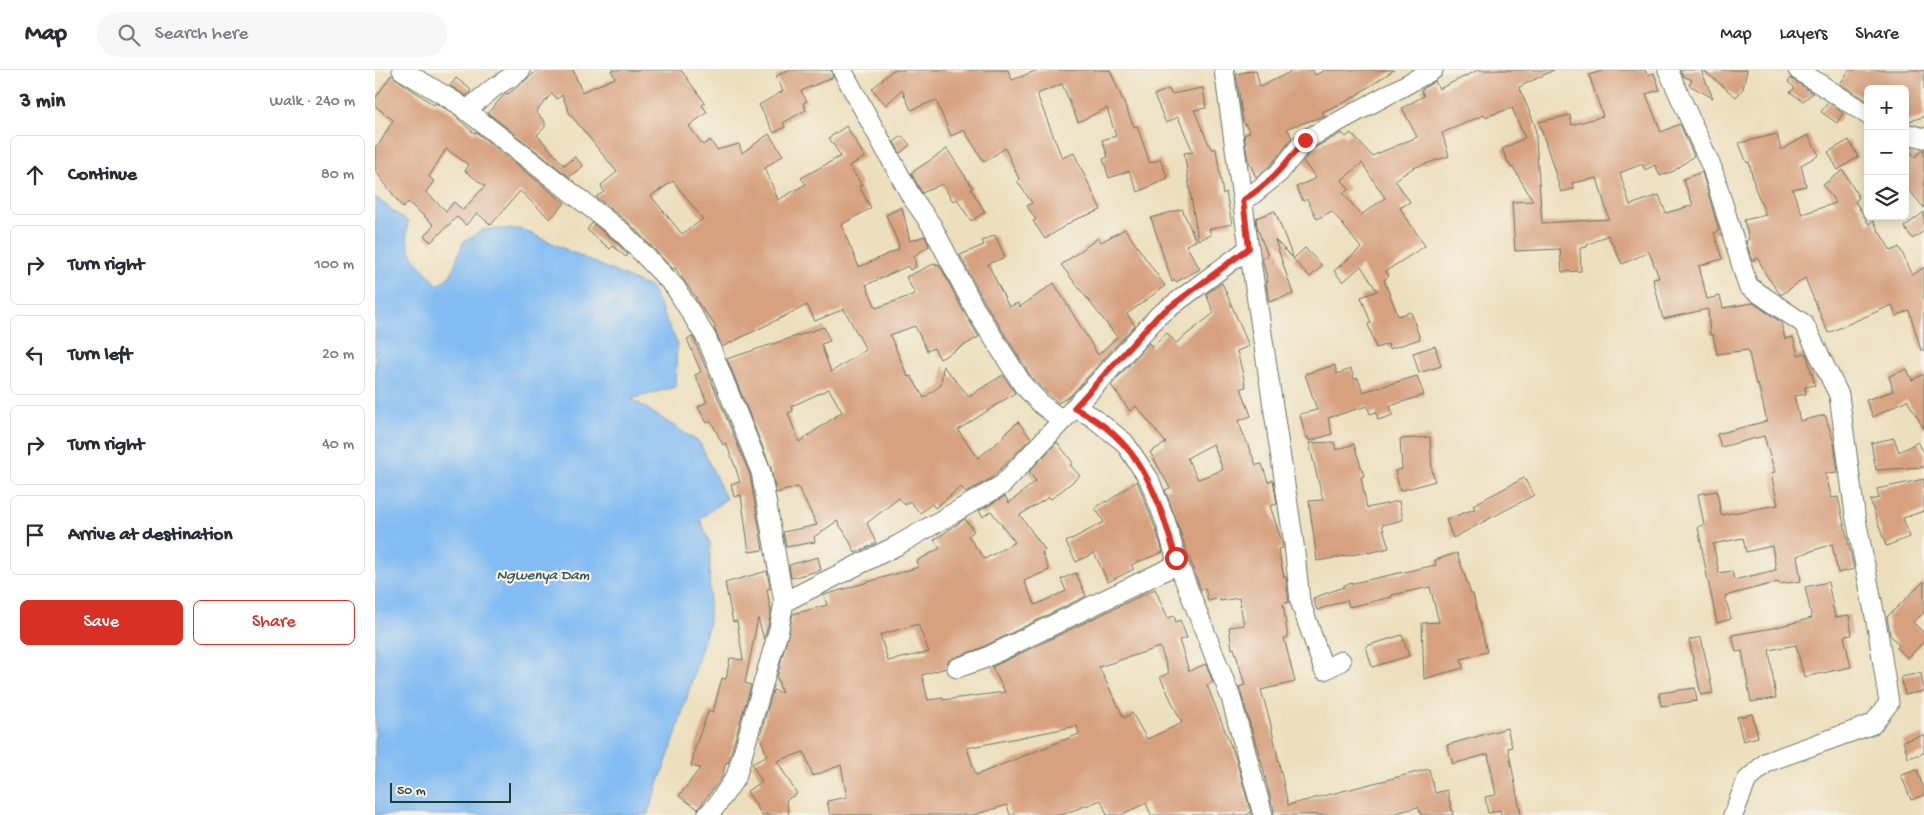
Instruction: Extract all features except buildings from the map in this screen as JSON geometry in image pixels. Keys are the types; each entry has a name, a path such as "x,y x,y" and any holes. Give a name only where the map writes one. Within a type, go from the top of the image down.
{"street":[{"path":"402,70 466,110 623,234 675,287 707,339 761,472 784,602 779,629 736,778 716,806 707,815"},
{"path":"841,70 907,189 932,226 975,309 1023,385 1041,405 1055,415 1070,413 1091,416 1124,442 1149,479 1166,523 1178,564 1231,698 1263,815"},
{"path":"1224,70 1291,526 1299,601 1324,670 1341,661"},
{"path":"1243,200 1279,173 1305,140 1433,70"},
{"path":"1668,70 1712,168 1749,286 1804,324 1839,395 1855,514 1878,632 1889,703 1873,724 1767,762 1747,780 1733,815"},
{"path":"1798,70 1864,112"},
{"path":"466,110 520,71"},
{"path":"1909,134 1924,138"},
{"path":"784,602 898,545 1003,485 1158,316 1249,248"},
{"path":"957,668 983,659 1178,564"}],"water":[{"name":"Ngwenya Dam","path":"375,197 408,222 407,232 410,249 419,264 438,285 451,275 463,242 485,229 521,229 651,288 677,343 675,387 632,399 700,443 726,499 700,519 710,543 709,623 674,740 647,815 375,815"}],"route":[{"path":"1176,558 1166,523 1149,479 1124,442 1091,416 1074,408 1158,316 1249,248 1243,200 1279,173 1305,140"}]}
